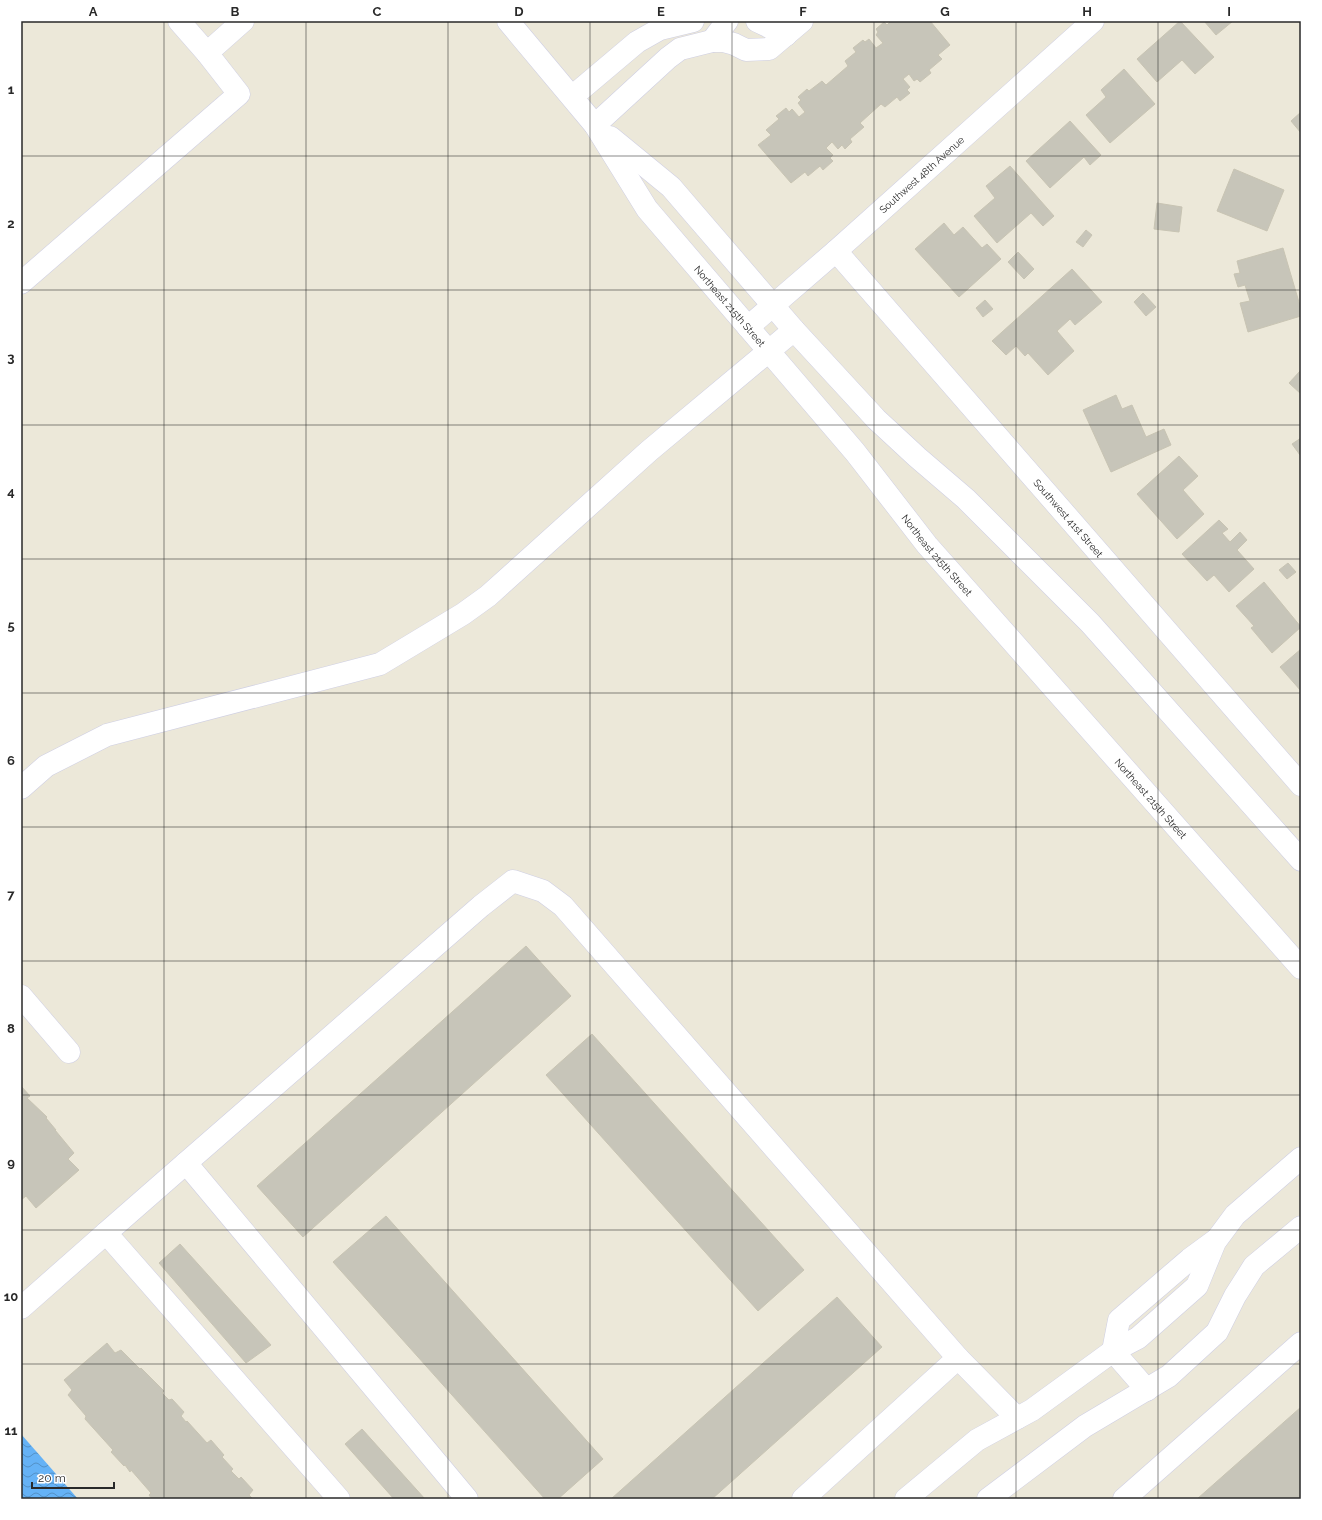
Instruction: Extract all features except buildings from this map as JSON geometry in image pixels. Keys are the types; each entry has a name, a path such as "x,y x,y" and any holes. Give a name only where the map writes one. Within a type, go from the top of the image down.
{"street":[{"path":"24,274 239,94 180,21"},
{"path":"207,53 243,21"},
{"name":"Northeast 215th Street","path":"508,21 595,125 647,210 855,452 927,545 1301,968"},
{"path":"572,96 657,25 693,21"},
{"path":"712,41 727,21"},
{"path":"757,21 794,28"},
{"name":"Southwest 48th Avenue","path":"748,327 836,251 1093,21"},
{"path":"657,25 680,49"},
{"path":"595,125 668,58 680,49 712,41 723,41 734,44 746,50 769,49 794,28"},
{"name":"Northeast 215th Street","path":"595,125 670,187 774,305 794,330 876,419 917,458 966,499 1090,623 1301,860"},
{"name":"Southwest 41st Street","path":"836,251 1301,785"},
{"path":"21,788 46,766 107,735 380,664 463,614 488,596 649,451 794,330"},
{"path":"21,1308 481,906 513,881 543,891 563,906 958,1358 1017,1418"},
{"path":"21,996 69,1052"},
{"path":"906,1499 977,1440 1032,1410 1113,1351 1138,1338 1197,1286 1216,1240 1235,1215 1301,1158"},
{"path":"186,1163 467,1499"},
{"path":"988,1499 1085,1426 1169,1376 1217,1332 1235,1296 1254,1266 1301,1227"},
{"path":"106,1233 339,1499"},
{"path":"1124,1499 1301,1342"},
{"path":"1113,1351 1147,1390"},
{"path":"803,1499 958,1358"}],"water":[{"path":"21,1434 78,1499 21,1499"}]}
